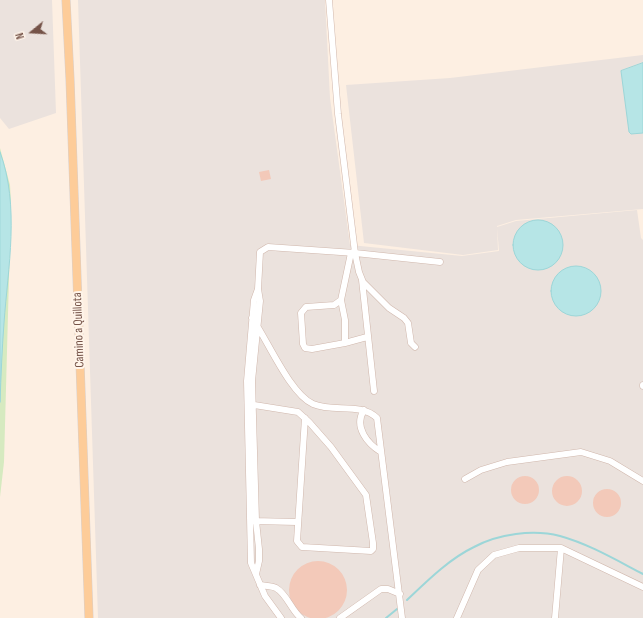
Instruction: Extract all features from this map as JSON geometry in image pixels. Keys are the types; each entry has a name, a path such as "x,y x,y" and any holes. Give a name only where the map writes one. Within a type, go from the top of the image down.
{"main road":[{"name":"Camino a Quillota","path":"67,0 89,618"}],"street":[{"path":"328,0 353,253 362,278 368,289 374,292 389,308 404,318 408,323 411,343 415,347"},
{"path":"250,404 260,301 258,289 260,252 268,247 353,253 440,262"},
{"path":"345,343 345,320 340,300 353,253"},
{"path":"362,278 367,337 374,391"},
{"path":"258,289 254,300 248,369 253,521 259,561 256,574 265,596 281,618"},
{"path":"340,300 334,305 306,307 301,313 303,344 305,348 312,349 367,337"},
{"path":"252,318 258,326 280,368 302,396 312,404 325,407 370,411 377,418 402,618"},
{"path":"250,404 298,412 305,418 331,446 366,494 373,549 369,552 302,547 297,541 297,522 305,418"},
{"path":"364,410 361,415 360,425 364,435 370,446 381,452"},
{"path":"465,479 481,470 507,462 581,452 610,461 643,481"},
{"path":"253,521 297,522"},
{"path":"458,618 478,570 494,555 519,548 561,548 643,587"},
{"path":"555,618 561,548"},
{"path":"260,584 276,588 284,596 295,614 301,618"},
{"path":"340,618 381,589 388,589 400,594"}],"shaded area":[{"path":"0,0 52,0 56,113 9,129 0,118"},
{"path":"78,0 325,0 330,98 350,245 462,256 499,251 497,227 516,221 637,210 641,238 643,240 643,618 98,618"},
{"path":"643,55 643,209 516,220 497,226 498,250 463,255 364,243 346,85 450,78"}],"green space":[{"path":"0,148 10,185 11,203 4,462 0,497"}],"water":[{"path":"643,63 643,133 631,134 629,132 621,71"},
{"path":"0,152 10,194 11,237 3,333 0,402"},
{"path":"543,220 548,221 556,227 562,235 562,255 556,263 548,269 533,270 528,269 520,263 514,255 513,240 514,235 520,227 528,221"},
{"path":"571,266 581,266 594,273 601,286 601,296 594,309 581,316 571,316 562,312 555,305 551,296 551,286 555,277 562,270"}],"building":[{"path":"269,170 271,179 261,181 259,172"},
{"path":"525,476 535,480 539,490 535,500 525,504 515,500 511,490 515,480"},
{"path":"567,476 577,481 582,491 577,501 567,506 557,501 552,491 557,481"},
{"path":"607,489 617,493 621,503 617,513 607,517 597,513 593,503 597,493"},
{"path":"318,561 329,563 342,574 345,579 347,590 345,601 334,614 329,617 318,619 307,617 294,606 291,601 289,590 291,579 302,566 307,563"}],"waterway":[{"path":"407,600 422,585 465,552 494,539 516,534 539,533 571,539 643,574"},
{"path":"386,618 397,609"}]}
